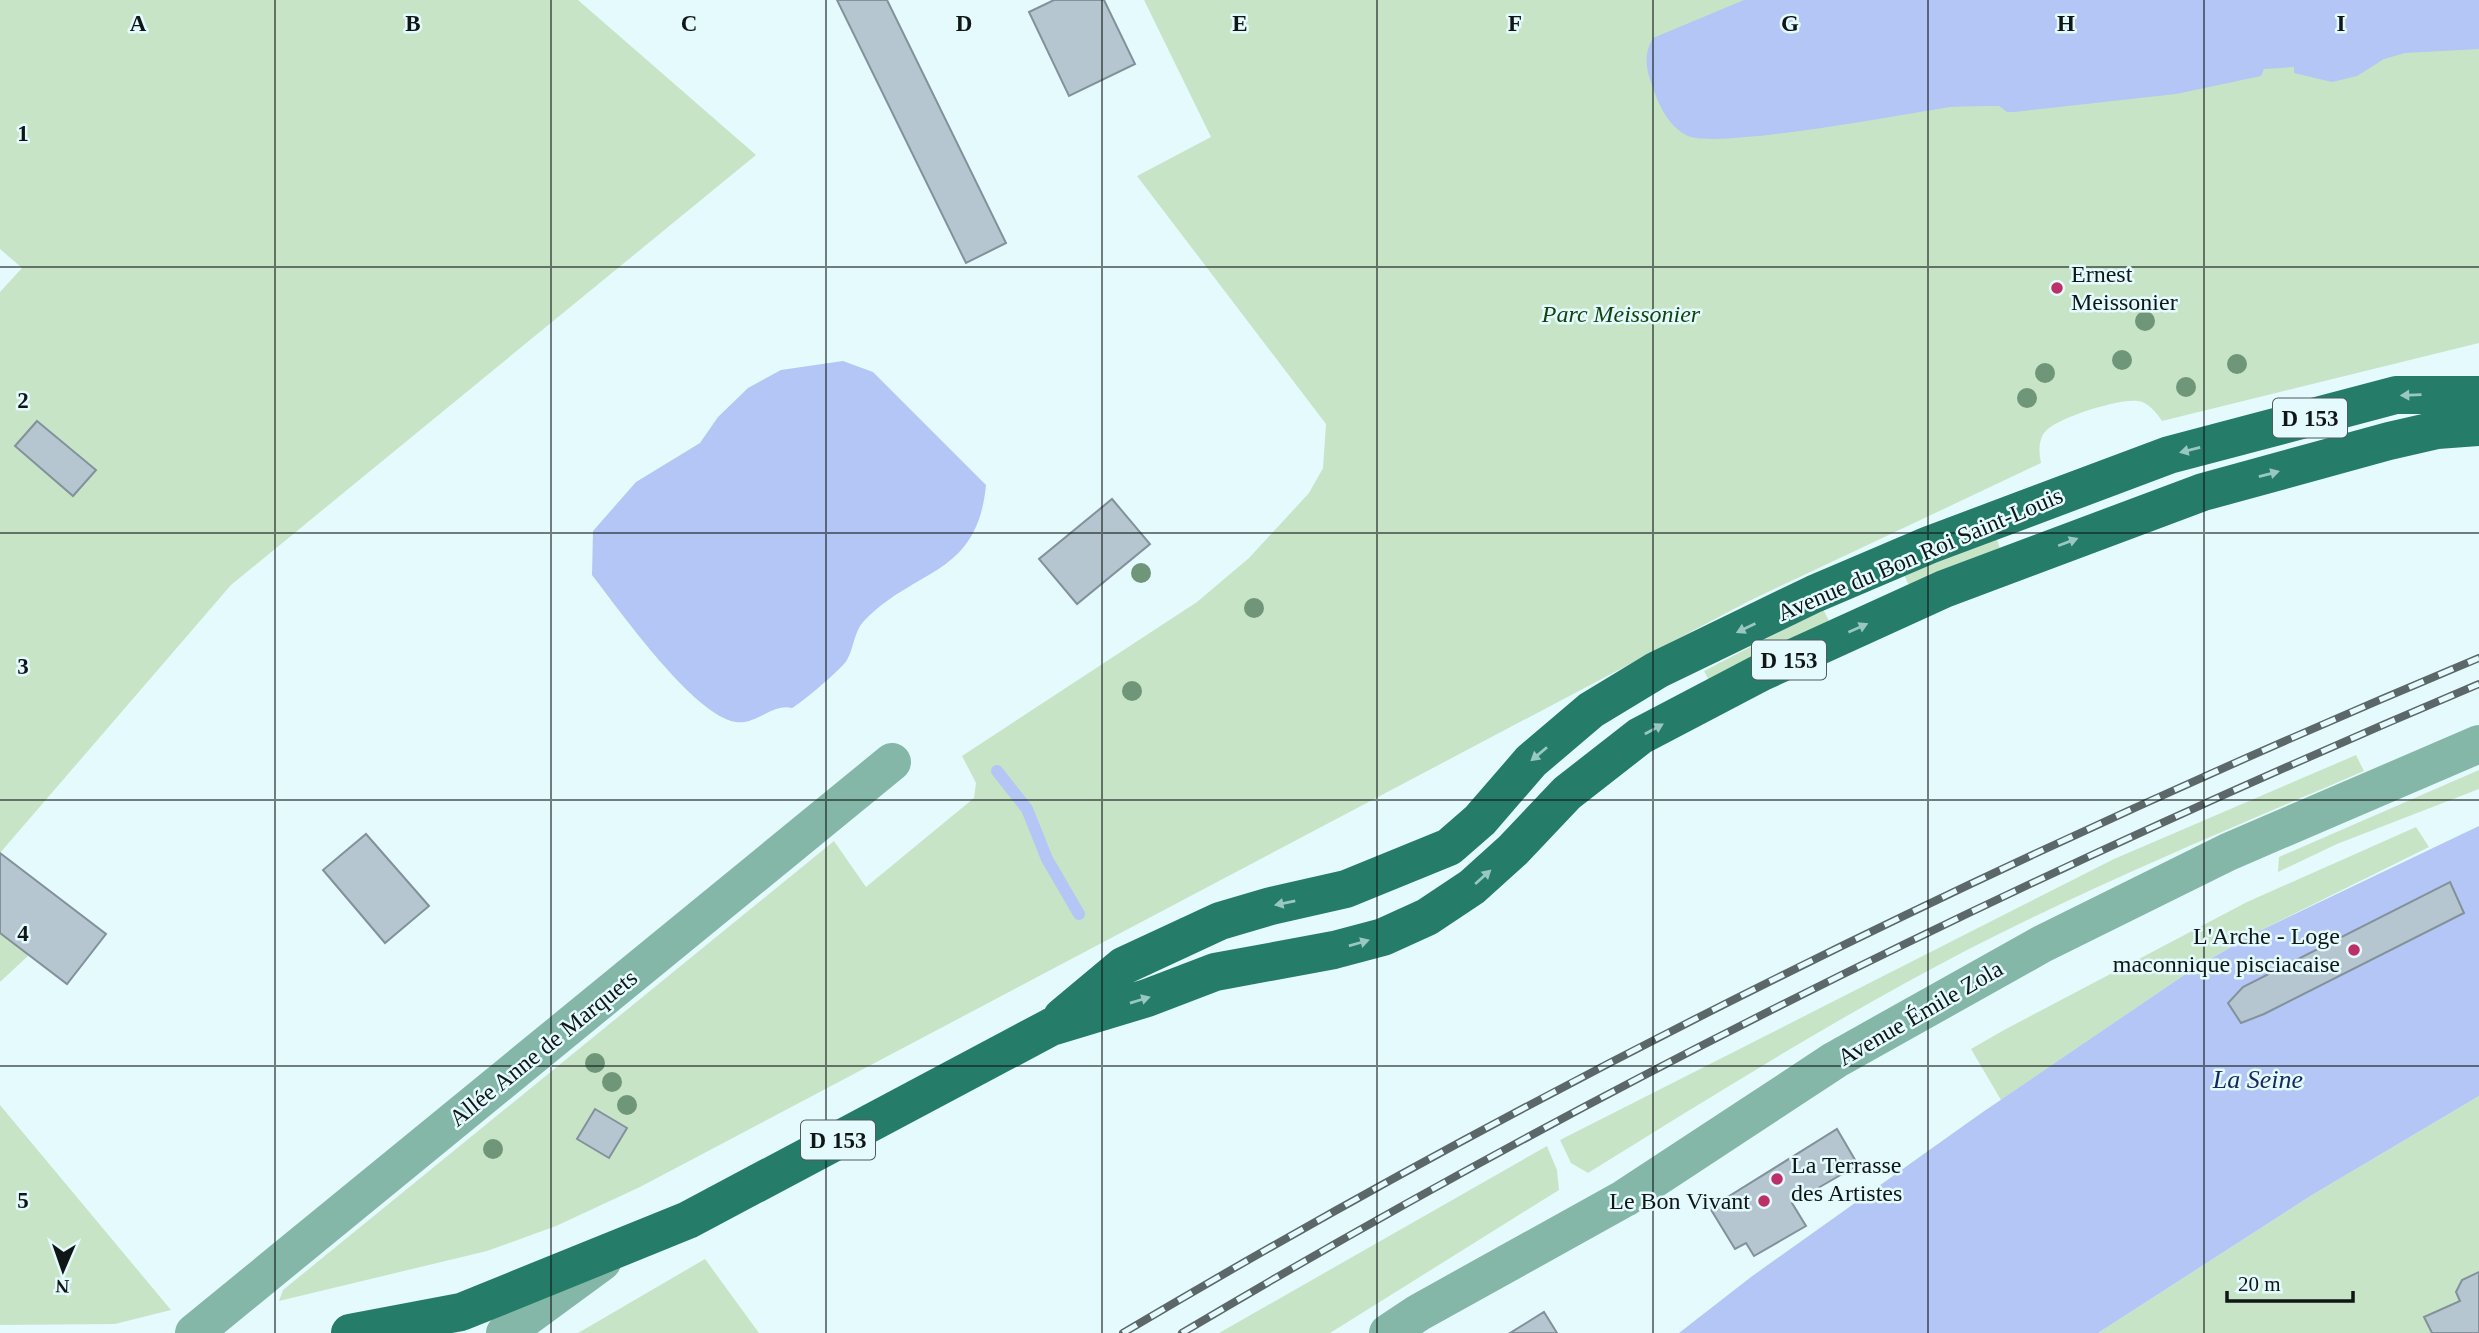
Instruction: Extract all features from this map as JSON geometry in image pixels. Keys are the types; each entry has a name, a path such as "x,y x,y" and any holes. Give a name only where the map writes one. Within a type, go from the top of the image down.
{"main road":[{"name":"Avenue du Bon Roi Saint-Louis","path":"1051,1027 1123,965 1158,949 1220,921 1346,889 1449,847 1480,820 1531,761 1591,710 1657,670 1815,594 1929,545 2169,455 2396,395 2479,395"},
{"name":"Avenue du Bon Roi Saint-Louis","path":"350,1333 461,1312 688,1220 1051,1027 1147,998 1215,972 1334,950 1383,937 1427,917 1472,887 1513,850 1567,793 1640,736 1762,672 1944,589 2203,492 2389,441 2437,430 2479,427"}],"street":[{"name":"Avenue Émile Zola","path":"1388,1333 1418,1312 1625,1198 1835,1060 2042,944 2228,852 2479,744"},
{"name":"Allée Anne de Marquets","path":"194,1333 892,762"},
{"path":"505,1333 623,1247"}],"green space":[{"path":"0,0 578,0 756,155 231,585 0,853 0,292 22,268 0,249","holes":["38,421 95,470 16,446"]},
{"name":"Parc Meissonier","path":"1144,0 2479,0 2479,343 2162,421 2145,403 2129,401 2088,410 2061,421 2045,432 2041,439 2041,463 1749,601 640,1187 556,1226 487,1251 279,1301 283,1290 834,841 866,887 974,798 976,783 962,756 1197,602 1249,558 1309,493 1323,468 1326,424 1137,176 1211,137"},
{"path":"1995,533 2001,552 1911,589 1903,573"},
{"path":"1823,609 1832,627 1712,686 1704,671"},
{"path":"2356,755 2364,771 2114,879 1967,950 1823,1030 1588,1173 1571,1163 1560,1140 2114,859"},
{"path":"2479,770 2479,789 2337,844 2278,872 2279,857"},
{"path":"2416,827 2429,847 2255,933 2190,971 2001,1100 1971,1049 2247,902"},
{"path":"0,933 29,955 0,982"},
{"path":"2479,1096 2479,1333 2098,1333 2312,1195"},
{"path":"0,1105 171,1310 115,1324 0,1325"},
{"path":"1547,1146 1557,1170 1559,1190 1330,1333 1219,1333"},
{"path":"705,1259 759,1333 578,1333"}],"water":[{"path":"1744,0 2479,0 2479,49 2405,53 2384,59 2357,76 2332,82 2294,73 2294,67 2264,69 2261,76 2176,94 2014,112 2007,112 1999,106 1951,107 1770,135 1703,139 1686,135 1670,121 1655,95 1647,68 1650,44 1653,38"},
{"path":"843,361 873,372 986,485 980,515 970,537 957,554 884,603 864,621 847,660 821,685 792,708 778,708 751,720 736,722 719,715 700,702 679,682 592,575 593,531 636,482 700,443 718,417 748,388 781,370"},
{"name":"La Seine","path":"2479,826 2479,1096 2312,1195 2098,1333 1679,1333 1751,1277 1980,1114 2190,971 2255,933"}],"building":[{"path":"837,0 887,0 1006,243 966,263"},
{"path":"1054,0 1104,0 1135,64 1069,96 1029,12"},
{"path":"37,421 96,470 73,496 15,446"},
{"path":"1112,499 1150,544 1077,604 1039,559"},
{"path":"366,834 429,906 385,943 323,870"},
{"path":"0,853 106,934 67,984 0,933"},
{"name":"L'Arche - Loge maconnique pisciacaise","path":"2450,882 2464,913 2264,1014 2241,1023 2228,1003 2243,987"},
{"path":"595,1109 627,1128 609,1158 577,1139"},
{"path":"1837,1129 1858,1165 1792,1203 1806,1226 1754,1256 1746,1243 1735,1249 1710,1208"},
{"path":"2479,1272 2479,1333 2432,1333 2424,1317 2460,1301 2456,1292 2462,1280"},
{"path":"1544,1312 1557,1333 1510,1333"}],"waterway":[{"path":"997,771 1027,809 1047,859 1079,914"}],"railway":[{"path":"1123,1333 1453,1146 1620,1057 1789,972 2131,809 2479,658"},
{"path":"1182,1333 1497,1153 1819,986 2147,830 2479,684"}],"place":[{"name":"Ernest Meissonier","path":"2057,288"},
{"name":"L'Arche - Loge maconnique pisciacaise","path":"2354,950"},
{"name":"La Terrasse des Artistes","path":"1777,1179"},
{"name":"Le Bon Vivant","path":"1764,1201"}]}
